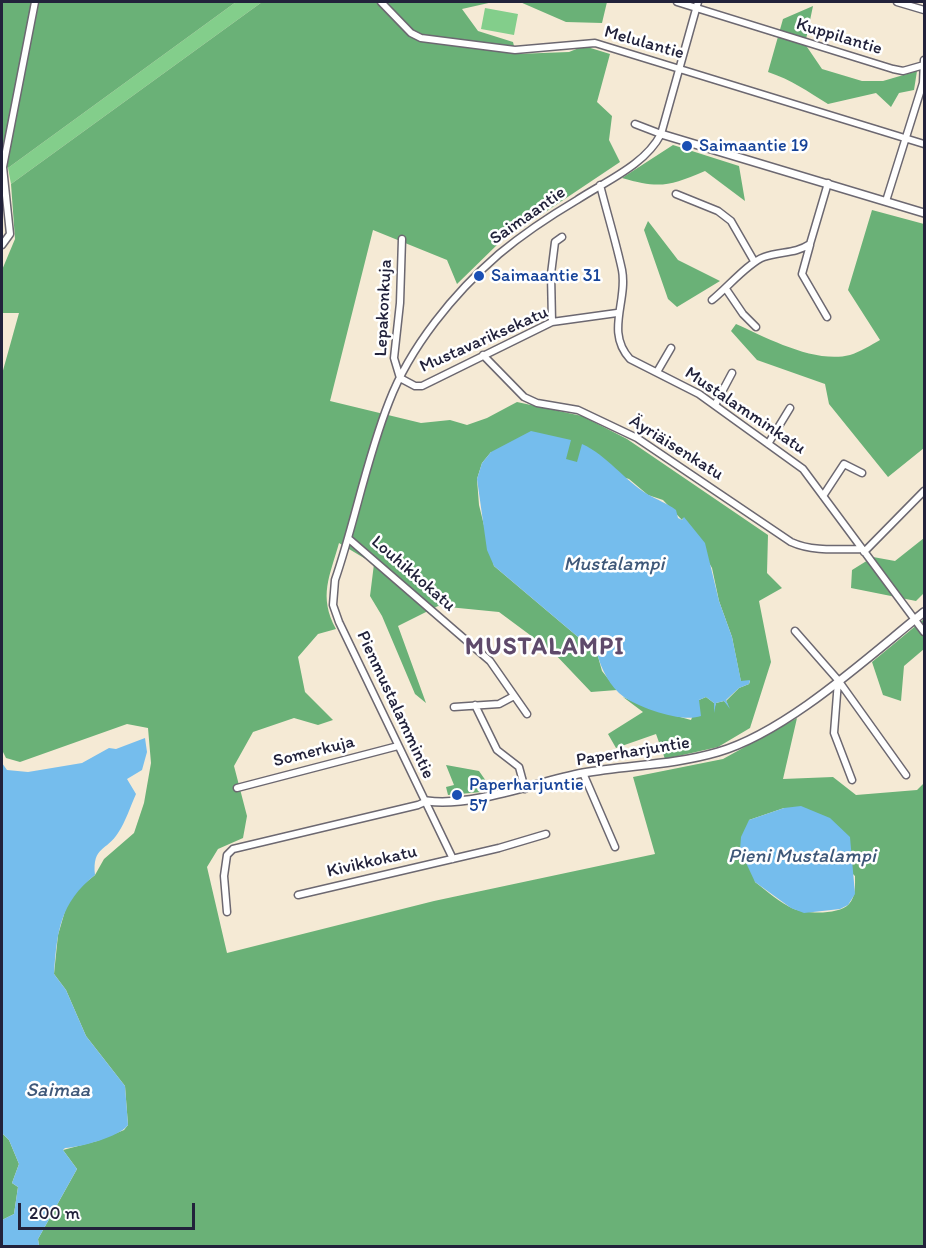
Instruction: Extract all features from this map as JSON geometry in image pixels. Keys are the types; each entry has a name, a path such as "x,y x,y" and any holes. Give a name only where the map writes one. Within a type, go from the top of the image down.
{"street":[{"path":"2,245 10,234 3,167 35,2"},
{"name":"Melulantie","path":"381,2 411,33 421,38 515,50 595,43 924,144"},
{"name":"Kuppilantie","path":"677,2 697,5 893,69 903,70 924,62"},
{"path":"897,2 924,10"},
{"path":"661,134 697,5"},
{"path":"886,201 923,83 924,62"},
{"path":"635,124 661,134 924,213"},
{"name":"Saimaantie","path":"332,595 378,433 400,378 446,310 474,277 519,238 647,154 661,134"},
{"path":"828,183 802,274 828,317"},
{"name":"Mustalamminkatu","path":"600,185 622,270 622,292 617,313 622,350 630,358 715,405 802,468 924,632"},
{"path":"676,194 718,211 731,220 754,261"},
{"path":"552,322 552,257 555,242 562,237"},
{"name":"Lepakonkuja","path":"400,378 394,358 400,303 402,239"},
{"path":"712,300 754,261 777,254 792,253 810,244"},
{"path":"726,289 743,314 756,327"},
{"name":"Mustavariksekatu","path":"400,378 415,386 422,386 552,322 617,313"},
{"path":"657,372 671,348"},
{"name":"Äyriäisenkatu","path":"483,355 524,397 537,403 578,410 637,438 791,542 801,546 825,549 863,550"},
{"path":"715,405 732,373"},
{"path":"768,444 790,408"},
{"path":"823,496 844,464 862,472"},
{"path":"863,550 924,491"},
{"name":"Louhikkokatu","path":"349,539 482,654 498,671 527,714"},
{"name":"Pienmustalammintie","path":"332,595 339,622 453,859"},
{"name":"Paperharjuntie","path":"227,912 225,876 227,855 233,849 427,801 525,789 582,773 687,759 719,752 777,723 838,680 924,612"},
{"path":"795,631 838,680 906,775"},
{"path":"838,680 834,734 852,780"},
{"path":"454,707 504,703 514,696"},
{"path":"475,705 498,750 519,767 525,789"},
{"name":"Somerkuja","path":"237,788 398,746"},
{"path":"582,773 615,847"},
{"name":"Kivikkokatu","path":"298,895 453,859 546,834"}],"green space":[{"path":"2,2 236,2 8,168 2,162"},
{"path":"236,2 262,2 11,184 8,168"},
{"path":"262,2 493,2 462,9 478,31 513,42 516,54 569,52 584,46 610,54 597,102 612,116 609,140 620,162 499,243 457,284 447,260 373,230 330,401 421,423 450,420 467,425 487,418 517,402 582,416 627,439 768,535 767,573 782,588 759,601 771,662 750,728 718,747 665,759 656,734 616,748 608,734 643,712 623,697 651,709 691,720 699,700 706,697 714,703 714,709 716,703 724,701 728,705 726,701 739,688 749,684 750,681 741,682 732,637 719,601 712,568 683,518 682,520 663,500 648,495 629,479 566,460 491,452 482,463 477,479 479,505 494,566 597,653 602,671 617,690 591,692 553,652 499,612 438,606 398,626 426,703 415,694 382,616 370,596 374,564 339,543 327,586 328,606 336,629 318,634 298,657 305,692 333,720 318,725 294,718 253,732 234,766 247,816 243,838 218,849 207,867 227,953 434,901 655,854 633,777 723,759 797,718 783,779 833,777 856,795 917,790 924,783 924,1246 39,1246 38,1239 77,1169 63,1150 97,1141 124,1130 128,1125 125,1086 86,1036 66,990 54,974 58,935 67,904 79,888 95,875 104,859 134,833 144,803 151,763 148,728 127,724 20,762 6,758 2,750 2,374 19,313 2,313 2,270 15,239 11,184","holes":["784,808 855,876 853,898 844,908 831,912 814,913 794,909 755,882 749,820"]},
{"path":"520,2 607,2 602,23 566,22"},
{"path":"813,6 805,44 822,69 862,81 883,81 917,71 914,90 899,93 891,107 876,93 828,104 792,82 768,72 783,19"},
{"path":"485,8 518,14 514,35 481,29"},
{"path":"673,145 739,166 745,201 705,171 673,183 655,185 622,178"},
{"path":"872,210 924,224 924,448 888,477 829,404 825,384 757,360 731,331 736,324 807,353 836,357 854,354 880,340 848,290"},
{"path":"648,221 678,260 720,281 677,307 668,299 644,230"},
{"path":"924,538 924,593 916,601 851,588 852,570 873,557 895,561"},
{"path":"924,619 924,649 904,666 901,701 883,695 872,662"},
{"path":"446,765 479,771 493,791 448,795 446,787 454,785"},
{"path":"2,1133 9,1140 19,1164 12,1183 18,1187 14,1214 2,1220"}],"water":[{"name":"Mustalampi","path":"531,431 571,440 566,459 577,462 582,444 591,449 638,488 676,510 678,518 682,520 684,517 705,543 719,601 732,637 741,681 750,680 749,684 739,688 726,700 730,709 724,701 716,703 714,713 714,703 706,697 699,700 701,716 683,718 650,710 624,697 607,677 597,653 494,566 487,550 477,479 482,463 491,452"},
{"name":"Saimaa","path":"145,738 147,752 142,770 127,779 136,794 126,819 114,839 98,854 95,875 74,896 67,907 59,931 54,974 66,990 86,1036 125,1086 128,1125 117,1134 80,1146 65,1148 63,1150 77,1169 38,1239 39,1246 2,1246 2,1220 14,1214 18,1187 12,1183 19,1164 9,1140 2,1133 2,763 7,770 28,772 82,763 109,748 116,749"},
{"name":"Pieni Mustalampi","path":"801,806 830,818 850,837 855,894 848,905 840,909 804,913 791,908 755,882 740,850 741,837 749,820 784,808"}],"place":[{"name":"Saimaantie 19","path":"687,146"},
{"name":"Saimaantie 31","path":"479,276"},
{"name":"Paperharjuntie 57","path":"457,795"}],"district":[{"name":"MUSTALAMPI","path":"545,648"}]}
